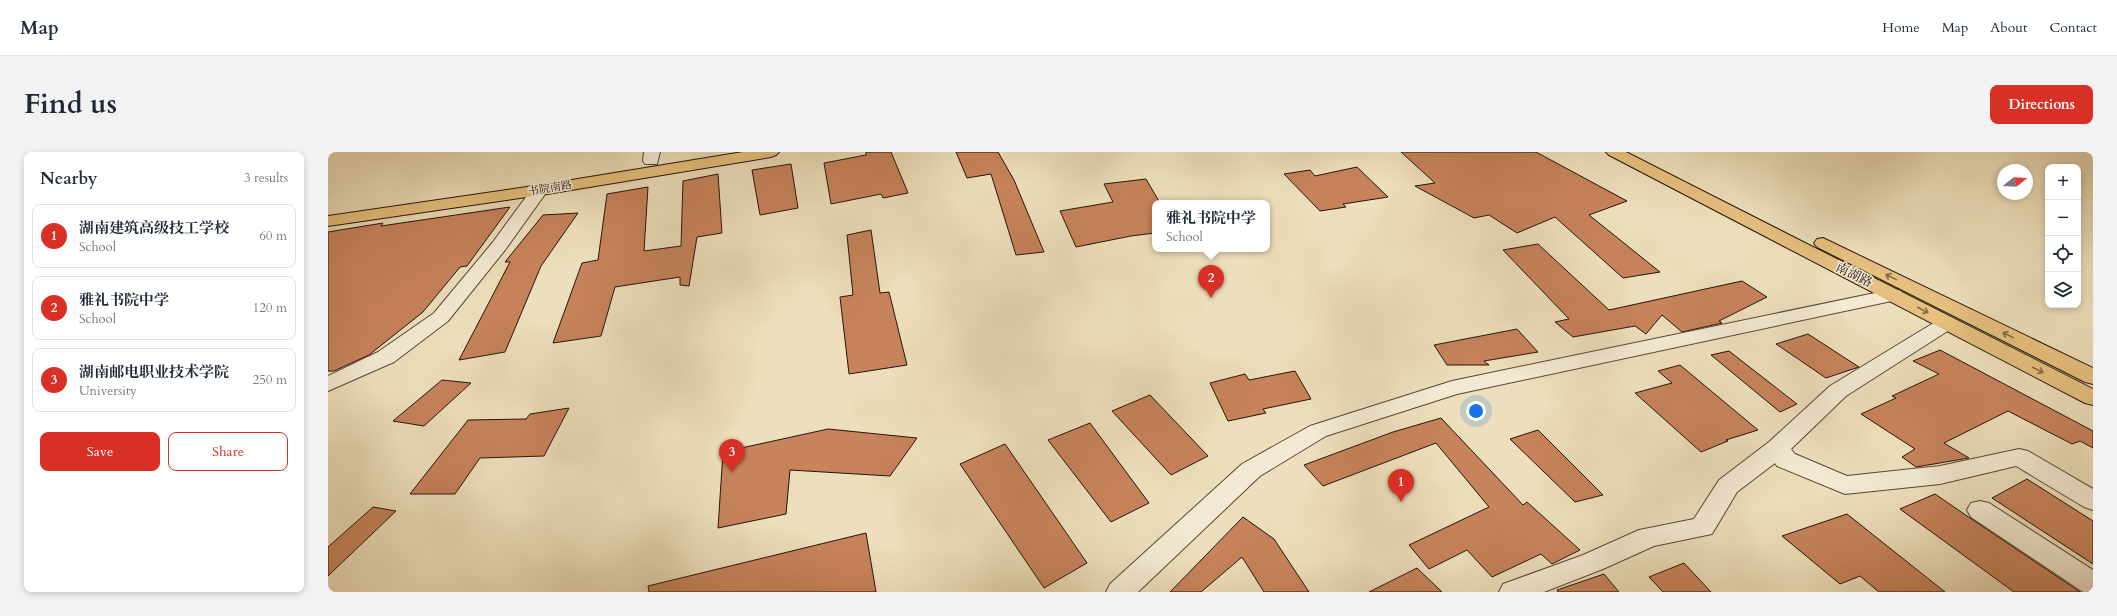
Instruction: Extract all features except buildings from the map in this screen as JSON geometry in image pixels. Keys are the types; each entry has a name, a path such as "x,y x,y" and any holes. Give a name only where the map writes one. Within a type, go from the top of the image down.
{"main road":[{"name":"书院南路","path":"328,211 651,157 709,152"},
{"name":"书院南路","path":"328,221 540,190 771,152"},
{"path":"1598,152 1708,209 1855,276"},
{"name":"南湖路","path":"1614,152 2093,398"},
{"name":"南湖路","path":"1640,152 2093,377"}],"street":[{"path":"328,384 386,357 441,317 499,246 540,190"},
{"path":"1120,592 1251,470 1318,430 1452,388 1894,295"},
{"path":"1513,592 1593,562 1648,537 1704,527 1728,486 1778,448 1838,391 1947,323"},
{"path":"1778,448 1786,460 1845,485 1940,475 2019,457 2093,501"},
{"path":"1980,510 2093,584"}],"place":[{"name":"雅礼书院中学","path":"1211,298"},
{"name":"湖南邮电职业技术学院","path":"732,472"},
{"name":"湖南建筑高级技工学校","path":"1401,502"}]}
